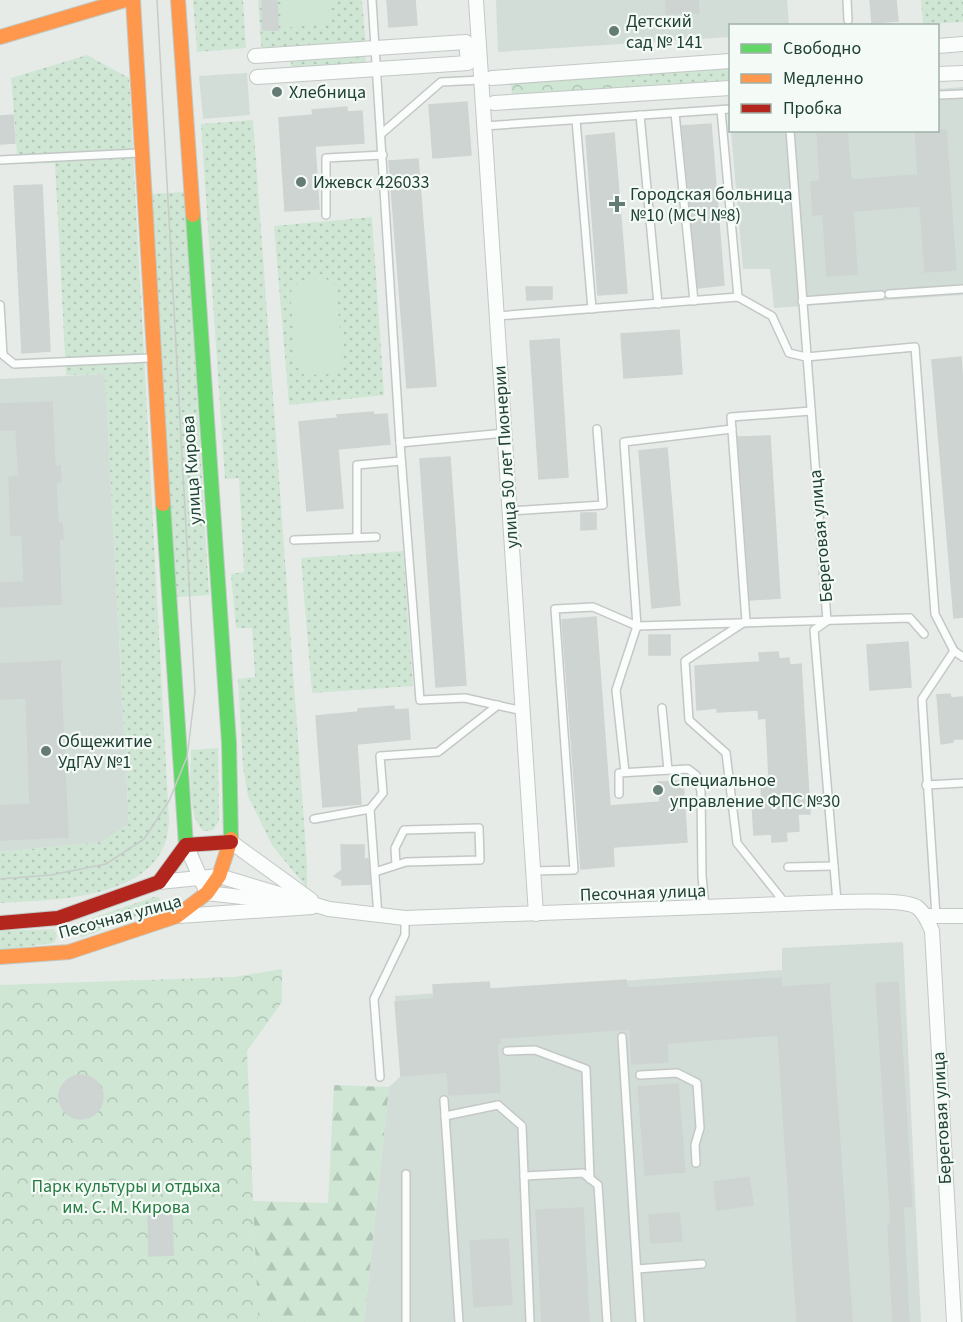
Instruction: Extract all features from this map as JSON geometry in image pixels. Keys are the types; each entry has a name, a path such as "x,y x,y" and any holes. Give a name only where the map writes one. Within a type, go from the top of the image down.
{"main road":[{"path":"0,37 125,0"},
{"name":"улица Кирова","path":"133,0 153,358 186,845"},
{"name":"улица Кирова","path":"172,908 207,893 219,876 231,842 229,742 178,0"},
{"path":"172,908 159,882 186,845 231,842"},
{"name":"Песочная улица","path":"0,923 63,935 159,882"},
{"name":"Песочная улица","path":"0,957 63,935 172,908"}],"street":[{"name":"улица 50 лет Пионерии","path":"476,0 487,79 484,126 536,914"},
{"path":"255,56 466,42 468,63 257,77"},
{"path":"939,46 963,44"},
{"path":"487,79 729,61"},
{"path":"939,74 963,73"},
{"path":"494,103 729,88"},
{"name":"Песочная улица","path":"231,842 320,907"},
{"name":"Песочная улица","path":"186,845 207,893 320,907"},
{"name":"Песочная улица","path":"159,882 219,876 320,907 343,912 405,918 837,902 905,903 931,916 963,916"},
{"name":"Песочная улица","path":"172,908 320,907"},
{"name":"Береговая улица","path":"931,916 954,1322"}],"lane":[{"path":"372,0 401,461 420,700 465,698 523,711"},
{"path":"847,0 848,20"},
{"path":"381,134 441,82 487,79"},
{"path":"939,95 963,94"},
{"path":"484,126 729,109"},
{"path":"721,110 738,297"},
{"path":"675,113 694,301"},
{"path":"640,115 658,304"},
{"path":"576,120 592,309"},
{"name":"Береговая улица","path":"790,132 827,621 814,630 837,902"},
{"path":"0,160 141,153"},
{"path":"326,215 326,158 382,155"},
{"path":"889,294 963,289"},
{"path":"802,303 880,295"},
{"path":"497,316 738,297 772,316 789,353 807,357 915,347 935,614 954,651 963,657"},
{"path":"0,305 3,355 14,364 153,358"},
{"path":"746,621 731,417 811,411"},
{"path":"510,511 603,505 597,429"},
{"path":"625,772 616,690 637,626 624,442 732,429"},
{"path":"400,443 505,433"},
{"path":"357,537 357,465 401,461"},
{"path":"294,540 376,537"},
{"path":"533,871 574,870 555,609 593,607 637,626 746,621 910,618 924,634"},
{"path":"746,621 685,661 689,720 726,753 737,843 786,905"},
{"path":"931,916 922,699 954,651"},
{"path":"314,819 370,809 383,793 380,756 438,752 498,705"},
{"path":"663,708 668,770"},
{"path":"619,794 619,773 688,769 696,775 701,791 702,876 705,908"},
{"path":"927,785 963,783"},
{"path":"370,809 378,916"},
{"path":"375,872 406,862 480,860 480,828 404,830 395,848 396,865"},
{"path":"788,867 834,866"},
{"path":"380,1077 374,999 405,935 405,918"},
{"path":"622,1037 640,1322"},
{"path":"507,1051 535,1050 586,1070 590,1179"},
{"path":"640,1075 677,1073 697,1083 700,1128 695,1146 696,1164"},
{"path":"444,1100 459,1322"},
{"path":"445,1116 498,1105 522,1126 530,1322"},
{"path":"524,1176 583,1173 598,1185 607,1322"},
{"path":"406,1174 406,1322"},
{"path":"636,1269 702,1264"}],"shaded area":[{"name":"Детский сад № 141","path":"496,0 787,0 789,24 729,24 729,37 498,52"},
{"path":"247,73 250,115 203,119 199,76"},
{"path":"963,87 963,295 774,308 770,269 743,269 731,132 939,132 939,89"},
{"path":"105,374 129,824 102,842 0,852 0,379"},
{"path":"903,942 921,1322 364,1322 389,1087 401,1076 395,996 782,970 782,948"}],"green space":[{"path":"193,0 243,0 246,48 197,52"},
{"path":"258,0 362,0 366,48 262,56"},
{"path":"281,0 330,0 332,23 284,28"},
{"path":"921,0 963,0 963,22 923,24"},
{"path":"365,54 366,65 291,70 291,59"},
{"path":"87,55 129,78 169,825 161,852 148,868 131,880 88,894 42,901 0,903 0,852 102,842 129,824 105,374 66,375 55,163 18,164 11,78"},
{"path":"729,67 729,80 626,87 625,74"},
{"path":"625,74 626,87 512,96 511,83"},
{"path":"253,120 307,888 272,845 248,796 243,767 238,679 255,677 252,628 236,628 231,574 244,572 239,478 225,479 201,124"},
{"path":"185,192 209,595 175,597 150,194"},
{"path":"372,217 384,395 289,405 274,226"},
{"path":"312,278 325,278 336,286 343,366 335,374 304,375 297,367 290,294 299,283"},
{"path":"403,551 413,686 312,693 301,558"},
{"path":"218,748 219,821 213,830 204,831 198,824 192,805 191,750"},
{"path":"159,897 162,904 160,907 83,937 79,936 75,929 78,923"},
{"path":"54,929 57,936 54,943 0,950 0,931"},
{"name":"Парк культуры и отдыха им. С. М. Кирова","path":"282,969 282,1002 247,1051 258,1322 0,1322 0,985 234,977"},
{"path":"334,1085 389,1087 364,1322 258,1322 253,1201 328,1203"}],"building":[{"path":"387,0 415,0 417,25 389,27"},
{"path":"666,0 698,0 699,13 666,14"},
{"path":"870,0 896,0 898,21 872,23"},
{"path":"262,1 277,1 278,30 263,30"},
{"path":"467,102 471,155 433,158 429,105"},
{"path":"347,107 347,112 362,111 364,143 315,146 319,209 285,211 279,118 313,115 312,110"},
{"path":"13,115 15,143 0,144 0,116"},
{"path":"711,124 724,285 698,288 682,126"},
{"path":"946,130 956,270 925,272 920,206 853,211 857,274 827,276 823,214 813,215 811,182 820,181 817,132 847,132 851,180 918,175 915,132"},
{"path":"614,133 627,293 598,295 586,136"},
{"path":"418,159 436,386 407,388 389,161"},
{"path":"42,185 50,351 22,353 14,186"},
{"path":"526,287 552,287 552,299 527,300"},
{"path":"679,330 682,374 624,378 621,334"},
{"path":"559,339 568,477 539,479 530,341"},
{"path":"961,357 963,617 954,618 932,360"},
{"path":"52,402 55,466 60,466 61,482 56,482 58,523 62,523 63,539 59,539 61,604 0,607 0,583 24,582 22,535 11,535 9,477 19,476 16,430 0,430 0,404"},
{"path":"373,412 374,415 387,414 390,444 338,449 343,508 307,511 299,422 338,418 337,415"},
{"path":"770,436 780,598 750,600 738,437"},
{"path":"667,448 680,605 652,608 639,451"},
{"path":"450,457 466,685 436,687 420,459"},
{"path":"581,513 596,513 596,529 581,530"},
{"path":"596,617 610,806 660,802 658,782 683,781 687,842 613,847 614,866 581,869 562,620"},
{"path":"649,635 670,635 670,655 649,655"},
{"path":"908,642 911,687 870,690 867,645"},
{"path":"778,652 779,659 789,658 790,665 801,664 810,814 798,814 799,831 786,832 787,841 772,842 772,834 754,835 752,801 762,800 760,777 769,777 766,718 759,719 758,710 717,712 717,708 697,710 695,666 760,662 759,653"},
{"name":"Общежитие УдГАУ №1","path":"60,661 68,837 0,840 0,806 30,804 26,698 0,699 0,664"},
{"path":"950,694 951,698 963,697 963,739 953,739 953,742 941,744 937,695"},
{"path":"394,706 394,710 408,709 410,739 357,744 361,804 323,807 316,716"},
{"path":"341,845 364,845 364,859 368,859 370,884 342,885 342,880 334,876 342,870"},
{"path":"781,978 782,987 829,984 852,1322 797,1322 778,1035 667,1043 668,1062 632,1064 630,1029 500,1038 500,1043 497,1043 500,1092 449,1095 447,1072 401,1076 395,1002 434,999 433,985 489,982 490,989 626,980 627,988"},
{"path":"898,982 912,1206 903,1207 909,1322 893,1322 888,1224 891,1224 876,984"},
{"path":"81,1075 90,1076 97,1081 102,1088 102,1106 97,1113 90,1118 81,1119 72,1118 65,1113 60,1106 59,1097 60,1088 65,1081 72,1076"},
{"path":"678,1084 685,1172 645,1175 638,1087"},
{"path":"749,1177 753,1205 717,1210 714,1182"},
{"path":"148,1208 172,1208 173,1255 149,1256"},
{"path":"583,1208 589,1322 542,1322 536,1210"},
{"path":"679,1213 682,1241 651,1243 649,1215"},
{"path":"508,1239 512,1304 474,1307 470,1241"}],"tram line":[{"path":"0,879 51,875 106,864 144,839 169,801 187,757 195,692 157,0"}],"traffic: fast":[{"path":"193,215 229,743 231,839"},
{"path":"163,504 186,845"}],"traffic: slow":[{"path":"0,37 125,0"},
{"path":"133,0 163,504"},
{"path":"178,0 193,215"},
{"path":"0,957 69,952 177,916 207,893 219,876 231,839"}],"traffic: jam":[{"path":"186,845 231,842"},
{"path":"159,882 186,845"},
{"path":"0,923 58,918 159,882"}],"place":[{"name":"Детский сад № 141","path":"614,31"},
{"name":"Хлебница","path":"277,92"},
{"name":"Ижевск 426033","path":"301,182"},
{"name":"Городская больница №10 (МСЧ №8)","path":"617,204"},
{"name":"Общежитие УдГАУ №1","path":"46,751"},
{"name":"Специальное управление ФПС №30","path":"658,790"}]}
